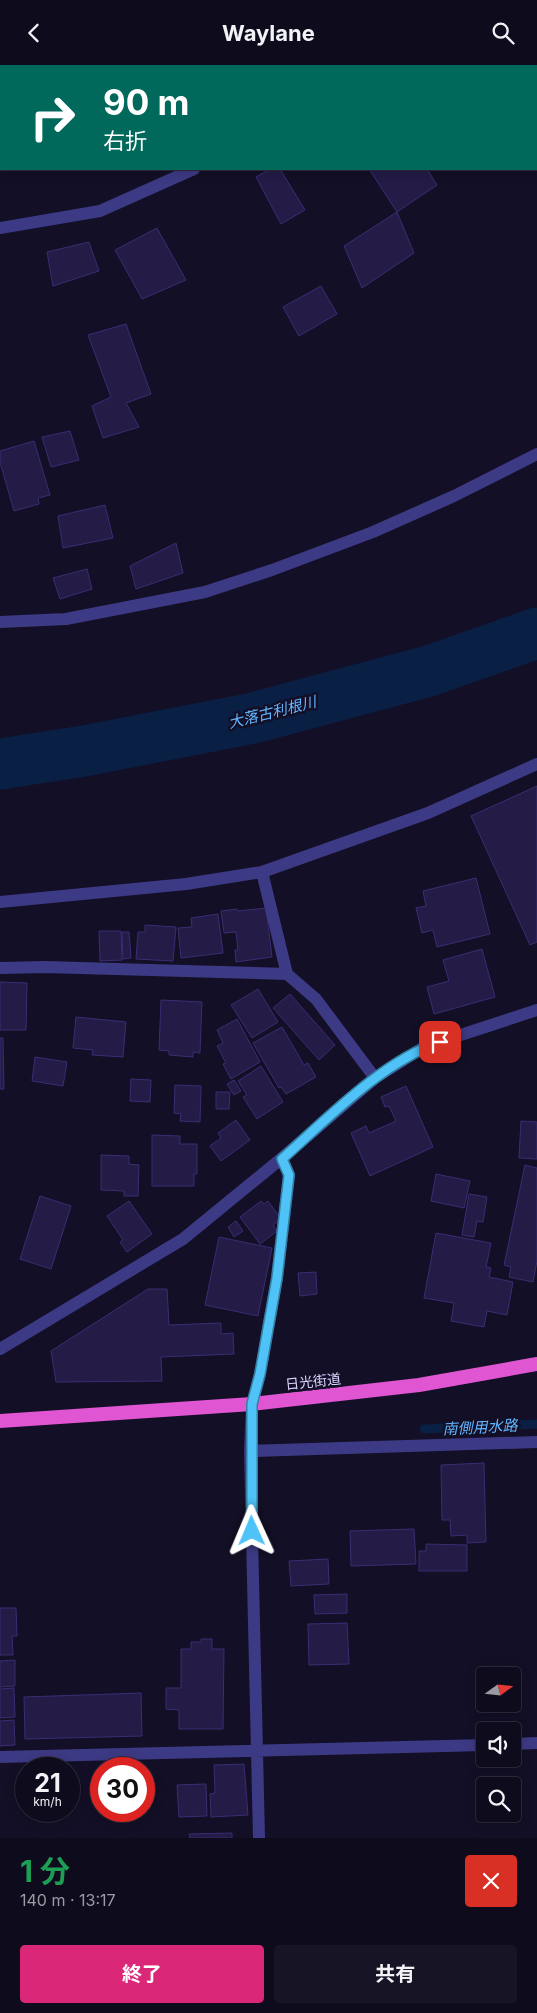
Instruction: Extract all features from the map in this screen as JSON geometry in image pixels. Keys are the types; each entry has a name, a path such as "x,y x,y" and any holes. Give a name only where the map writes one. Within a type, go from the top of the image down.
{"highway":[{"name":"日光街道","path":"0,1421 252,1404 419,1385 537,1364"}],"street":[{"path":"0,228 100,211 192,170"},
{"path":"0,622 66,619 205,592 272,570 373,532 454,497 537,453"},
{"path":"0,902 186,884 262,872 428,813 537,764"},
{"path":"262,872 287,974 316,999 376,1078"},
{"path":"0,968 45,967 287,974"},
{"path":"0,1349 183,1239 282,1159 376,1078 424,1047 537,1010"},
{"path":"259,1838 250,1451 252,1404 260,1374 277,1278 289,1175 282,1159"},
{"path":"250,1451 537,1442"},
{"path":"521,1744 537,1743"},
{"path":"0,1757 476,1745"}],"building":[{"path":"268,170 281,170 305,210 281,224 256,177"},
{"path":"370,170 428,170 437,185 397,212"},
{"path":"397,212 414,253 362,288 344,246"},
{"path":"157,228 186,280 142,299 115,250"},
{"path":"89,242 99,271 53,286 47,252"},
{"path":"321,286 337,314 299,336 283,307"},
{"path":"126,324 151,394 126,403 139,427 103,438 92,406 111,397 88,335"},
{"path":"70,431 79,460 51,467 42,437"},
{"path":"34,441 50,495 38,498 39,504 14,511 0,462 0,451"},
{"path":"105,505 113,538 63,548 58,516"},
{"path":"176,543 183,573 136,589 130,566"},
{"path":"87,569 92,589 60,599 53,578"},
{"path":"537,786 537,942 530,945 471,816"},
{"path":"476,878 490,934 437,947 433,930 422,933 416,908 426,906 423,891"},
{"path":"266,908 272,957 236,962 235,950 238,950 236,932 224,933 221,911"},
{"path":"218,914 223,953 181,958 178,928 192,927 191,918"},
{"path":"145,925 176,927 173,961 136,959 138,932 145,932"},
{"path":"99,931 121,931 122,960 100,961"},
{"path":"122,932 129,932 131,958 123,959"},
{"path":"482,949 495,997 434,1014 427,987 449,981 443,960"},
{"path":"0,982 27,983 26,1030 0,1030"},
{"path":"258,989 278,1022 252,1038 231,1005"},
{"path":"290,994 335,1045 319,1060 273,1008"},
{"path":"161,1000 202,1002 200,1053 193,1052 193,1057 169,1055 169,1051 159,1050"},
{"path":"76,1017 126,1022 123,1057 92,1055 93,1050 73,1048"},
{"path":"237,1019 260,1062 231,1079 223,1064 226,1063 217,1046 223,1043 217,1030"},
{"path":"282,1027 304,1065 308,1063 316,1077 286,1094 281,1087 279,1088 253,1043"},
{"path":"0,1038 3,1038 4,1089 0,1089"},
{"path":"35,1057 67,1062 63,1086 32,1081"},
{"path":"261,1066 283,1102 257,1119 243,1097 247,1095 238,1081"},
{"path":"131,1079 151,1080 150,1102 130,1101"},
{"path":"234,1080 241,1091 234,1095 227,1084"},
{"path":"175,1085 201,1086 200,1122 180,1121 181,1114 174,1113"},
{"path":"406,1086 433,1147 370,1176 351,1133 366,1126 369,1133 396,1121 389,1106 385,1107 381,1097"},
{"path":"216,1092 230,1092 229,1109 216,1109"},
{"path":"236,1120 250,1140 221,1161 210,1146 221,1138 218,1133"},
{"path":"521,1121 537,1122 537,1159 519,1158"},
{"path":"152,1135 180,1136 180,1144 197,1144 197,1174 194,1174 194,1186 152,1186"},
{"path":"101,1155 129,1156 129,1164 139,1165 138,1196 124,1196 124,1191 101,1190"},
{"path":"525,1165 537,1168 537,1261 533,1282 509,1277 511,1267 504,1265"},
{"path":"436,1174 470,1181 464,1208 431,1201"},
{"path":"469,1194 487,1197 483,1222 477,1221 474,1237 462,1235"},
{"path":"40,1196 71,1206 51,1269 20,1259"},
{"path":"129,1201 152,1234 127,1252 120,1242 123,1240 107,1216"},
{"path":"261,1201 264,1204 268,1201 281,1219 273,1225 277,1231 260,1244 240,1217"},
{"path":"236,1221 243,1231 234,1237 228,1227"},
{"path":"436,1233 491,1243 486,1267 491,1268 489,1277 513,1282 507,1315 487,1311 484,1327 451,1321 454,1303 424,1298"},
{"path":"219,1237 272,1248 258,1316 205,1305"},
{"path":"316,1272 317,1294 300,1296 298,1273"},
{"path":"148,1289 167,1289 169,1325 221,1323 221,1334 233,1333 234,1354 161,1357 162,1381 56,1382 51,1351"},
{"path":"484,1463 486,1542 467,1543 467,1535 451,1536 450,1520 442,1520 441,1465"},
{"path":"414,1529 416,1564 351,1566 350,1531"},
{"path":"426,1544 467,1545 467,1571 419,1571 419,1551 426,1551"},
{"path":"328,1559 329,1584 291,1586 289,1561"},
{"path":"347,1594 347,1613 315,1614 314,1595"},
{"path":"0,1608 16,1608 17,1636 12,1636 13,1655 0,1655"},
{"path":"347,1623 349,1664 309,1665 308,1624"},
{"path":"201,1639 212,1639 212,1649 224,1649 223,1729 179,1729 179,1710 166,1709 166,1688 181,1688 181,1649 191,1649 191,1642 201,1642"},
{"path":"15,1660 15,1686 0,1687 0,1661"},
{"path":"14,1688 15,1717 0,1718 0,1689"},
{"path":"141,1693 142,1736 25,1739 24,1697"},
{"path":"14,1720 15,1745 0,1746 0,1721"},
{"path":"244,1764 248,1815 211,1817 210,1794 215,1793 214,1765"},
{"path":"206,1784 207,1816 179,1817 177,1785"},
{"path":"232,1833 232,1838 190,1838 189,1834"}],"waterway":[{"name":"大落古利根川","path":"0,764 84,751 253,718 429,671 537,633"},
{"name":"南側用水路","path":"424,1429 537,1424"}],"route":[{"path":"252,1531 250,1451 252,1404 260,1374 277,1278 289,1175 282,1159 376,1078 424,1047 440,1042"}]}
